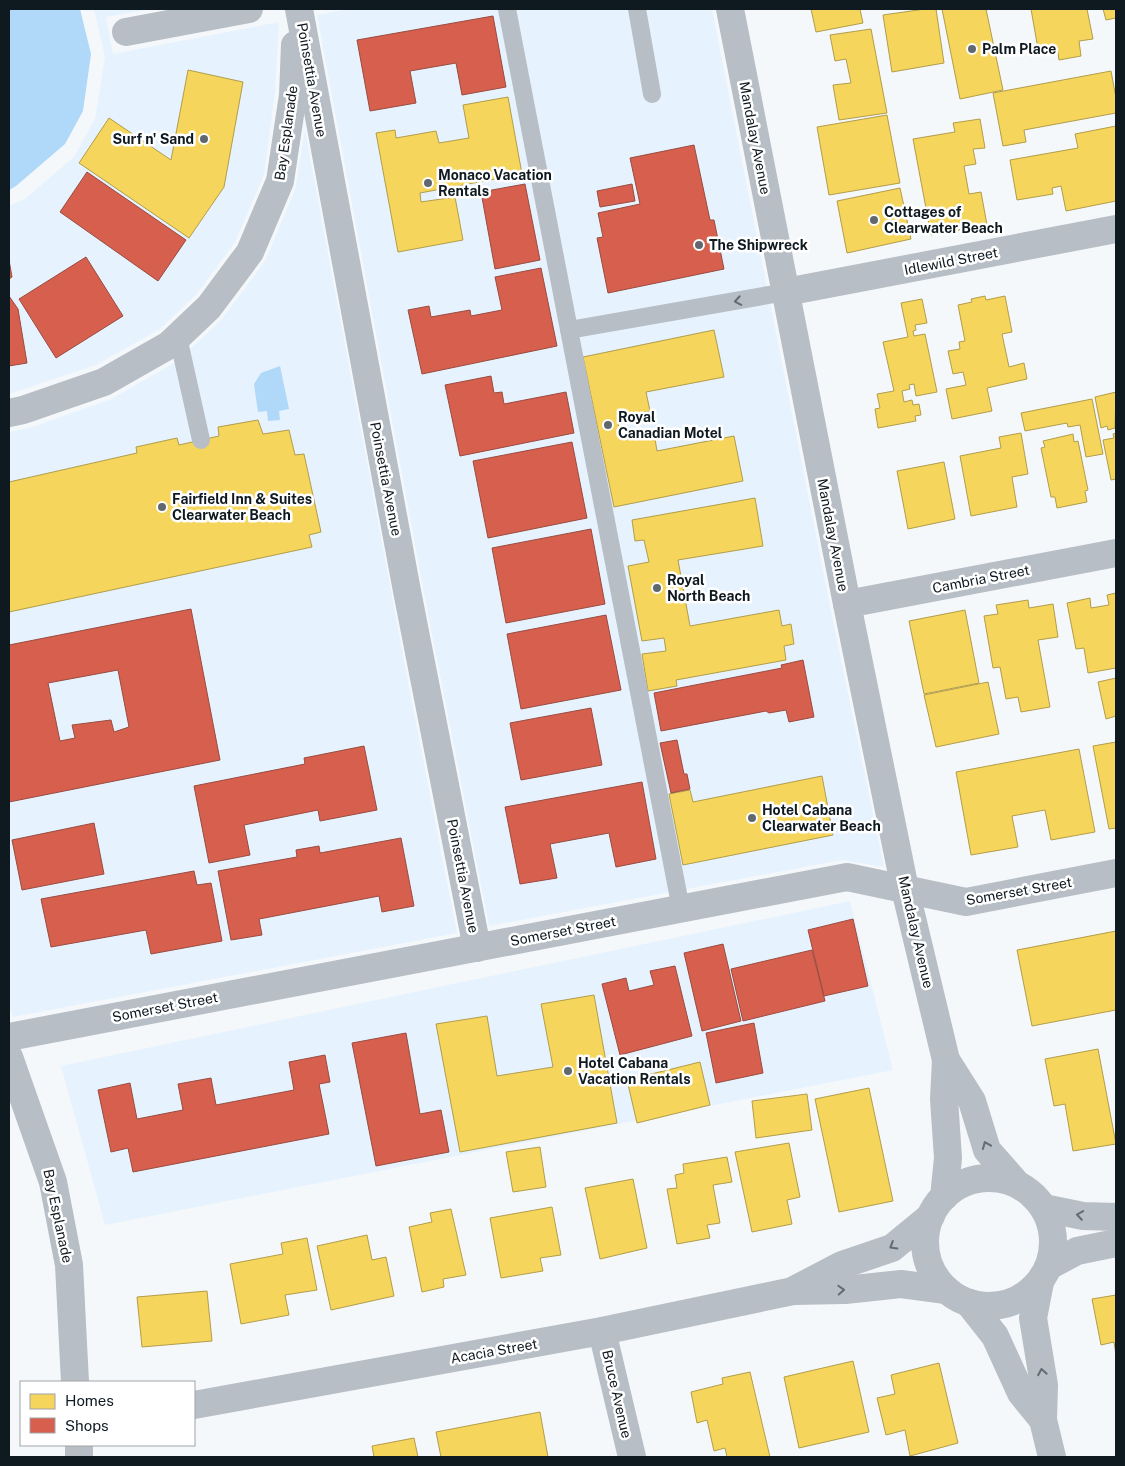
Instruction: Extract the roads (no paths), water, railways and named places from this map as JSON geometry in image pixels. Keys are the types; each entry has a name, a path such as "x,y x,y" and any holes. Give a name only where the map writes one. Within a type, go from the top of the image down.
{"street":[{"path":"126,32 249,9"},
{"name":"Bay Esplanade","path":"9,413 104,382 170,345 209,307 250,252 280,182 292,95 298,9"},
{"name":"Poinsettia Avenue","path":"298,9 409,600 477,948"},
{"name":"Mandalay Avenue","path":"730,9 905,889 946,1060 944,1099 948,1158 937,1206"},
{"name":"Idlewild Street","path":"786,292 1116,229"},
{"name":"Cambria Street","path":"847,604 1116,553"},
{"name":"Somerset Street","path":"9,1037 847,878 966,902 1116,873"},
{"name":"Bay Esplanade","path":"9,1057 55,1191 70,1264 75,1381"},
{"name":"Mandalay Avenue","path":"946,1060 972,1100 987,1150 1016,1183"},
{"path":"1043,1420 1021,1393 995,1336 958,1297 935,1278 928,1263 925,1247 926,1231 937,1206 959,1186 977,1179 997,1178 1016,1183 1032,1193 1044,1208 1052,1226 1054,1247 1033,1318 1044,1385 1043,1420 1052,1457"},
{"name":"Acacia Street","path":"793,1291 842,1264 892,1248 937,1206"},
{"path":"1044,1208 1083,1216 1116,1217"},
{"path":"958,1297 989,1306 1008,1304 1026,1295 1045,1274 1077,1250 1116,1243"},
{"name":"Acacia Street","path":"195,1405 602,1332 793,1291 845,1290 901,1284 958,1297"},
{"name":"Bruce Avenue","path":"602,1332 632,1457"}],"lane":[{"path":"507,9 681,909"},
{"path":"638,9 652,94"},
{"path":"569,330 786,292"},
{"path":"178,337 201,440"}],"water":[{"path":"9,9 80,9 91,54 83,111 65,144 9,190"},
{"path":"280,366 289,409 279,411 280,420 268,421 267,411 258,412 254,384 261,373"}],"place":[{"name":"Palm Place","path":"972,49"},
{"name":"Surf n' Sand","path":"204,139"},
{"name":"Monaco Vacation Rentals","path":"428,183"},
{"name":"Cottages of Clearwater Beach","path":"874,220"},
{"name":"The Shipwreck","path":"699,245"},
{"name":"Royal Canadian Motel","path":"608,425"},
{"name":"Fairfield Inn & Suites Clearwater Beach","path":"162,507"},
{"name":"Royal North Beach","path":"657,588"},
{"name":"Hotel Cabana Clearwater Beach","path":"752,818"},
{"name":"Hotel Cabana Vacation Rentals","path":"568,1071"}]}
